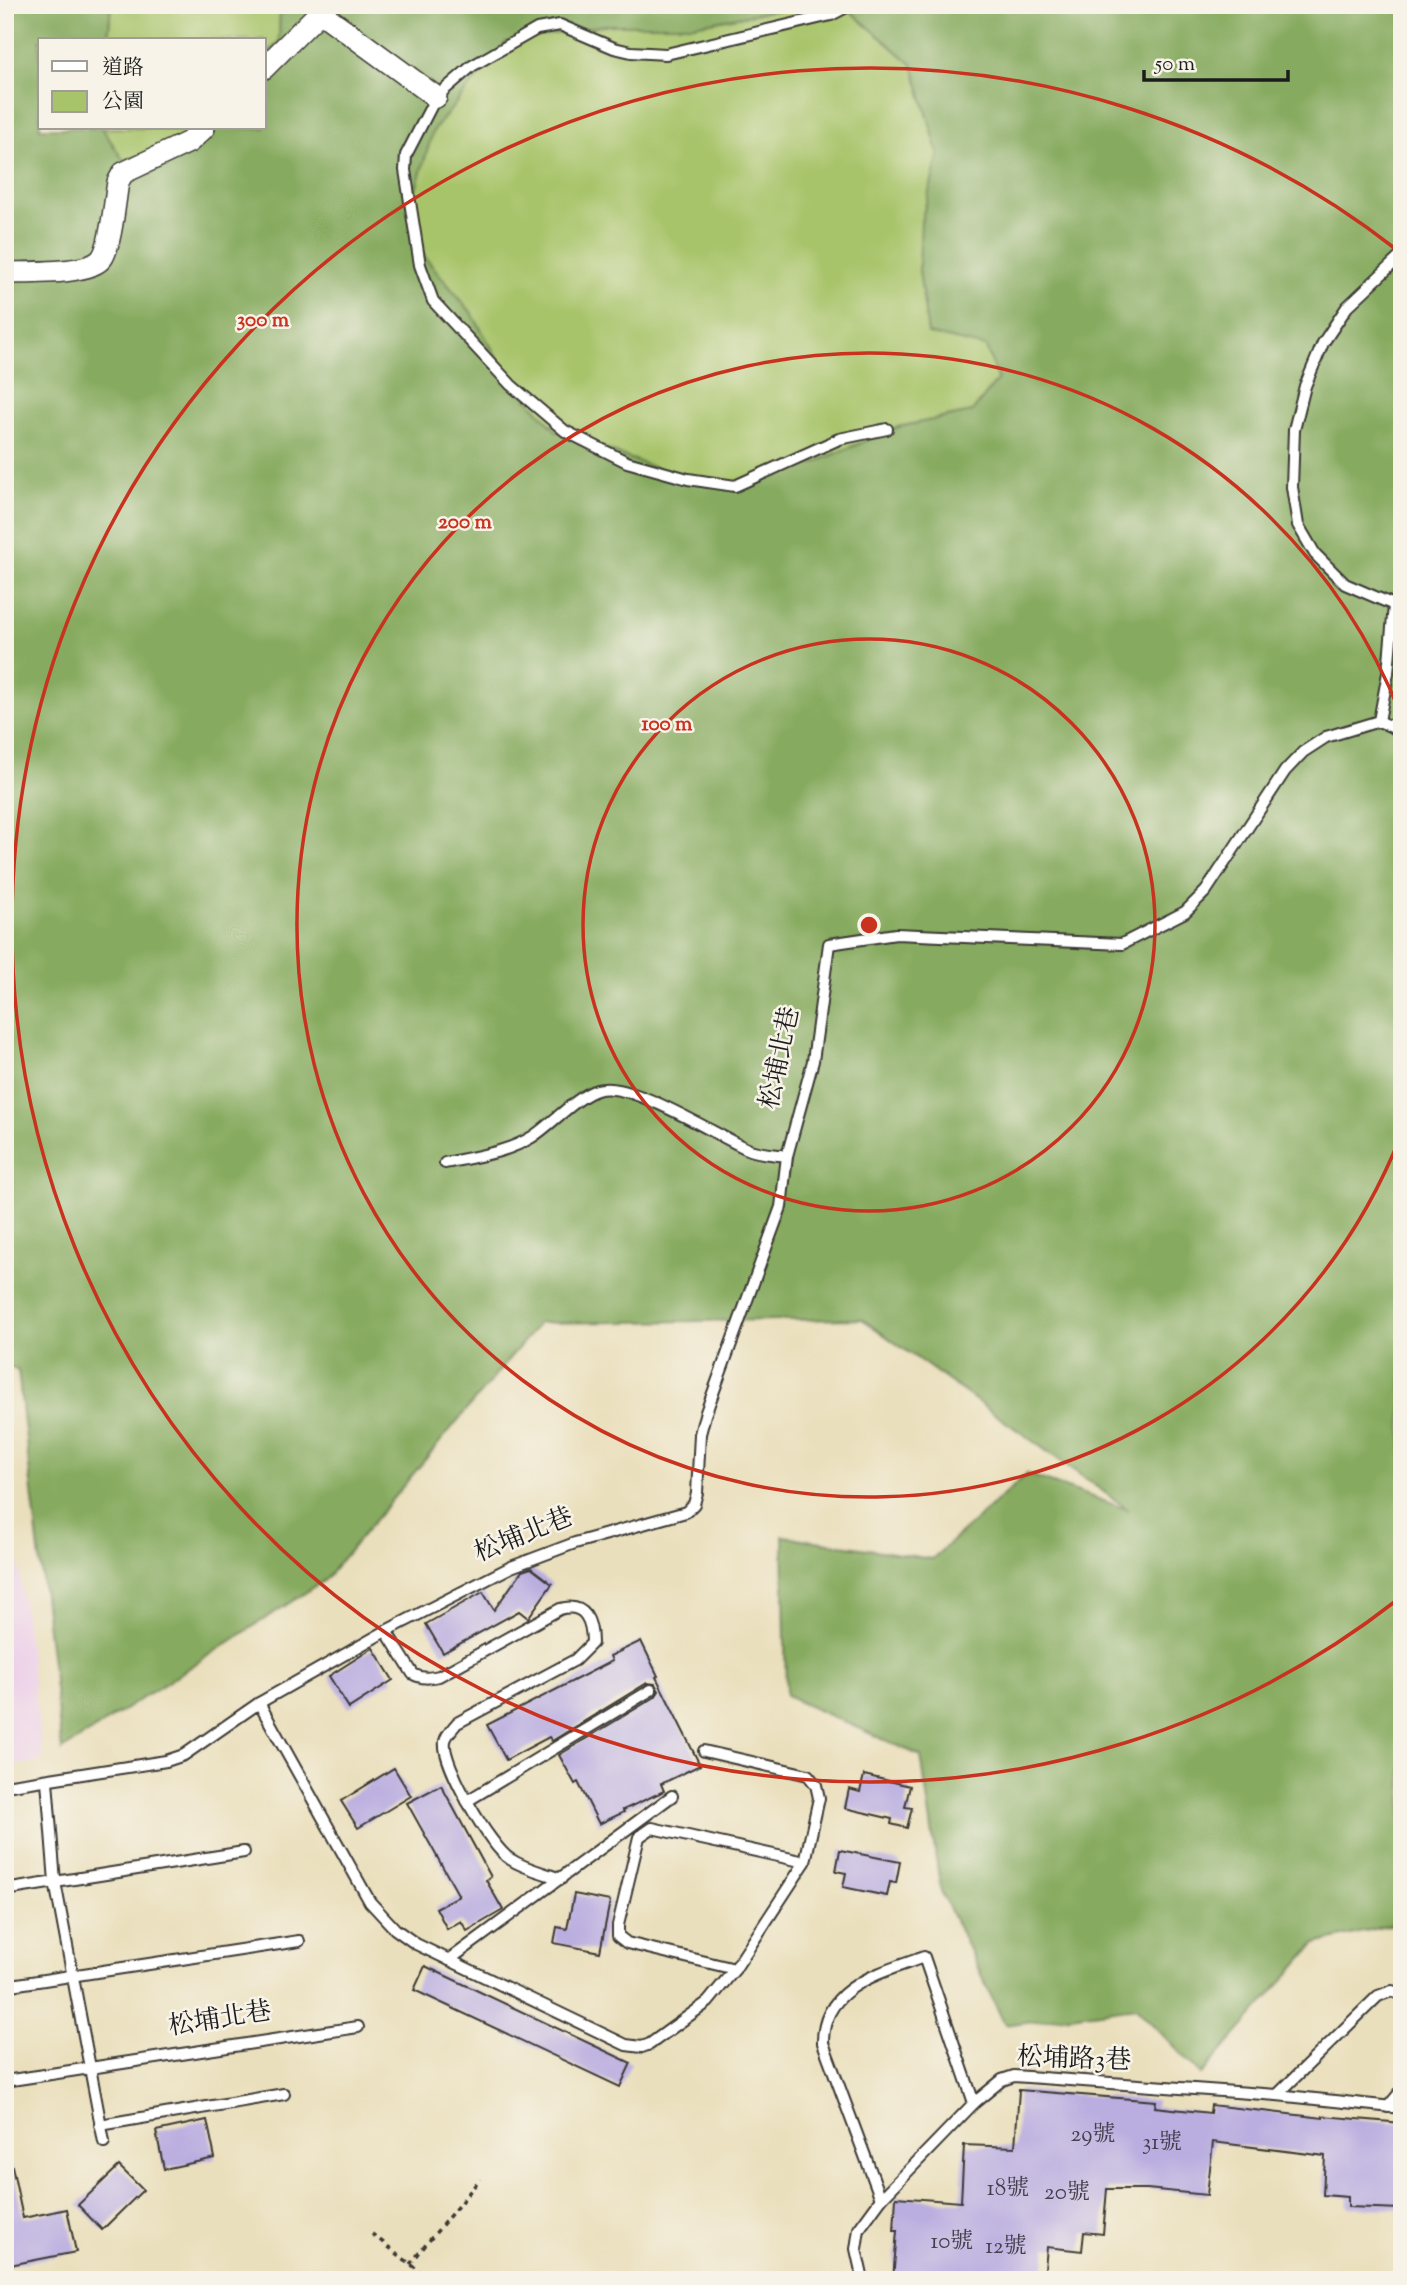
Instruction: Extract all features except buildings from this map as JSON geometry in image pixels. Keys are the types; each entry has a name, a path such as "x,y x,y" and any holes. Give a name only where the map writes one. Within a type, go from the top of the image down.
{"street":[{"path":"266,66 324,9 436,97"},
{"path":"5,273 83,269 96,264 103,258 107,247 118,182 123,173 189,142 202,130"}],"lane":[{"path":"850,5 831,15 666,54 614,48 560,25 537,29 472,66 436,97 406,155 405,170 420,265 433,301 511,385 565,431 627,462 688,479 735,486 839,439 887,429"},
{"path":"1394,605 1345,584 1315,554 1298,525 1292,486 1294,430 1305,386 1323,343 1347,307 1402,256"},
{"path":"1402,590 1394,605 1388,673 1379,721 1402,732"},
{"name":"松埔北巷","path":"5,1786 166,1761 184,1755 259,1703 386,1631 511,1567 575,1544 686,1512 694,1504 697,1493 700,1434 705,1415 780,1206 787,1156 813,1061 829,944 896,934 1122,944 1185,912 1206,891 1284,771 1303,752 1326,737 1379,721"},
{"path":"445,1163 507,1149 531,1138 598,1089 619,1090 648,1099 753,1151 787,1156"},
{"path":"386,1631 413,1674 420,1678 429,1678 439,1676 560,1609 570,1606 578,1608 588,1618 592,1629 592,1643 585,1653 457,1723 445,1739 450,1765 467,1801 500,1851 509,1859 561,1879"},
{"path":"467,1801 651,1690"},
{"path":"259,1703 370,1902 395,1929 416,1944 626,2045 642,2047 662,2038 708,2002 735,1969 805,1862 819,1798 816,1784 808,1775 704,1751"},
{"path":"47,1781 55,1882 104,2142"},
{"path":"449,1959 671,1796"},
{"path":"735,1969 627,1943 618,1936 618,1925 639,1837 652,1828 805,1862"},
{"path":"5,1890 244,1852"},
{"path":"5,1986 299,1941"},
{"path":"881,2199 823,2043 828,2017 848,1990 859,1981 924,1957 974,2103"},
{"path":"1277,2095 1378,1996 1392,1991 1402,1995"},
{"name":"松埔北巷","path":"5,2081 358,2027"},
{"name":"松埔路3巷","path":"863,2280 856,2241 859,2229 881,2199 974,2103 1002,2080 1014,2076 1277,2095 1402,2108"},
{"path":"1388,2107 1402,2090"},
{"path":"100,2125 284,2094"}],"path":[{"path":"410,2264 480,2179"},
{"path":"372,2234 430,2280"}],"shaded area":[{"path":"5,1453 43,1761 5,1767"}],"green space":[{"path":"5,5 111,5 108,38 38,38 38,130 103,130 123,160 179,148 196,130 266,130 266,55 279,42 280,5 838,5 770,11 693,25 604,25 506,42 433,131 412,202 422,254 471,312 509,378 556,431 655,468 740,489 814,463 898,427 972,412 998,379 986,347 928,334 919,271 921,222 939,155 913,65 843,5 1402,5 1402,1922 1315,1944 1201,2075 1136,2007 1005,2025 941,1891 921,1756 786,1696 783,1536 932,1559 1027,1474 1129,1510 862,1319 539,1323 325,1580 62,1750 18,1371 5,1364"},
{"path":"111,5 280,5 279,42 266,55 266,38 108,38"},
{"path":"843,5 913,65 939,155 921,222 986,346 998,379 972,412 898,427 814,463 740,489 655,468 556,431 509,378 471,312 422,254 412,202 433,131 506,42 604,25 693,25 770,11"},
{"path":"103,130 196,130 179,148 123,160"}]}
